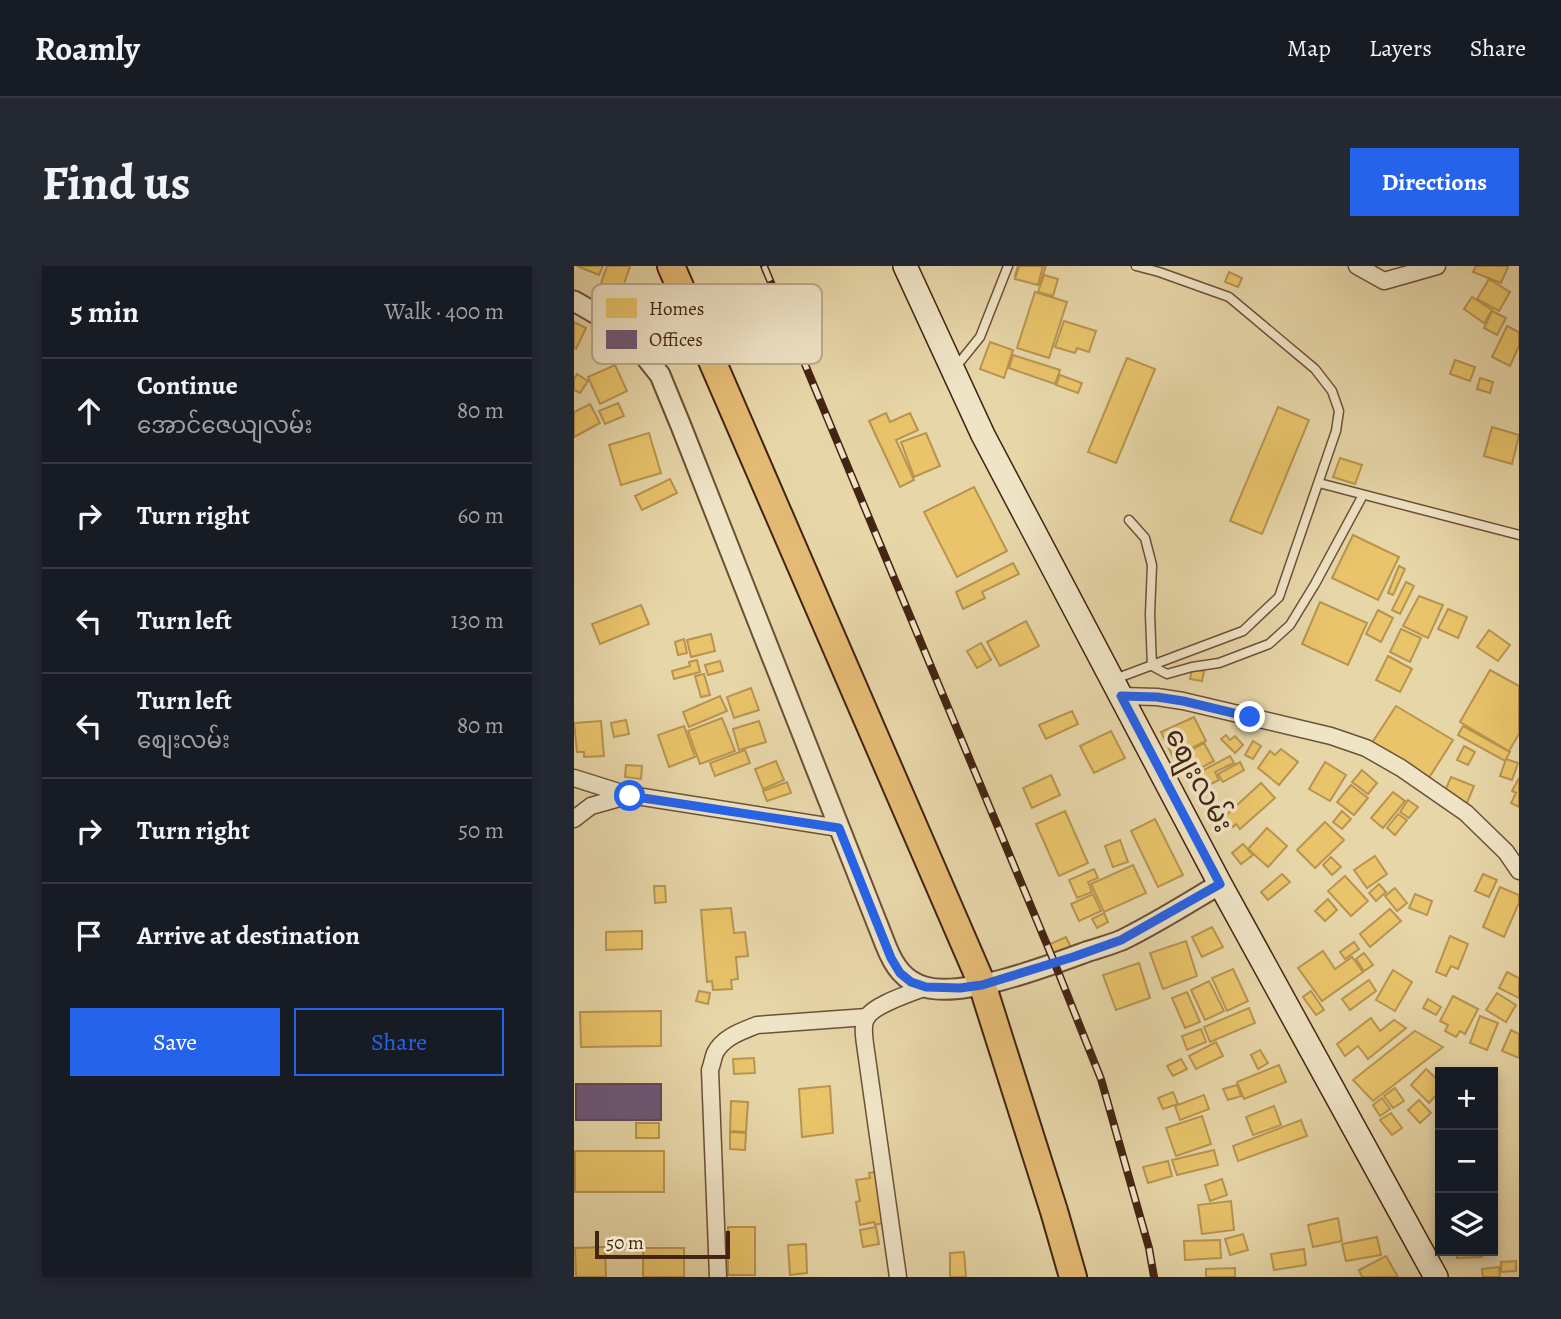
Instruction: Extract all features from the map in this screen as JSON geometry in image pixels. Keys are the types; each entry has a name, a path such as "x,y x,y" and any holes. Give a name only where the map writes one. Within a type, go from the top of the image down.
{"highway":[{"path":"671,266 679,284"},
{"path":"714,364 982,985 1073,1277"}],"main road":[{"name":"စျေးလမ်း","path":"905,266 983,435 1220,884 1436,1277"}],"street":[{"path":"1357,266 1384,281 1437,266"},
{"path":"574,301 592,311"},
{"path":"651,364 660,375 681,426 891,958 900,973 911,982 926,987 960,988 982,985 1121,940 1220,884"},
{"path":"1116,688 1331,736 1366,748 1401,768 1466,813 1506,852 1519,871"},
{"path":"574,778 630,796 839,828"},
{"path":"574,818 591,806 630,796"},
{"path":"718,1277 710,1070 715,1053 725,1041 741,1031 757,1026 866,1017 887,1002 926,987"},
{"path":"866,1017 864,1044 898,1277"}],"lane":[{"path":"953,371 980,337 1008,266"},
{"path":"1116,688 1152,666 1243,631 1279,597 1336,431 1339,411 1332,391 1315,369 1229,297 1136,266"},
{"path":"1384,281 1392,266"},
{"path":"1319,483 1519,535"},
{"path":"1152,666 1167,674 1219,663 1269,644 1290,625 1363,495"},
{"path":"1129,520 1145,538 1152,565 1152,666"}],"building: Homes":[{"path":"577,266 603,266 599,275"},
{"path":"607,266 630,266 624,284 601,284"},
{"path":"1018,266 1046,266 1040,284 1015,276"},
{"path":"1019,266 1043,266 1038,285 1015,279"},
{"path":"1476,266 1508,267 1501,283 1473,272"},
{"path":"1229,272 1242,278 1238,287 1225,282"},
{"path":"1044,275 1058,279 1053,296 1038,292"},
{"path":"1489,279 1510,292 1499,311 1477,299"},
{"path":"1035,292 1067,302 1049,358 1017,348"},
{"path":"1472,297 1492,310 1484,323 1464,309"},
{"path":"1492,311 1506,318 1497,335 1484,328"},
{"path":"1064,321 1096,331 1089,352 1077,348 1075,353 1055,347"},
{"path":"574,322 586,328 576,349 574,348"},
{"path":"1507,326 1519,332 1519,346 1510,366 1492,357"},
{"path":"990,342 1013,350 1004,378 980,369"},
{"path":"1013,355 1060,370 1055,384 1009,368"},
{"path":"1127,358 1155,369 1116,463 1088,452"},
{"path":"1455,360 1475,367 1470,381 1450,374"},
{"path":"615,365 627,391 600,404 588,377"},
{"path":"577,374 588,381 580,393 574,390"},
{"path":"1060,375 1082,383 1078,393 1056,385"},
{"path":"1480,378 1493,382 1490,393 1477,389"},
{"path":"618,403 624,416 605,424 599,411"},
{"path":"590,404 600,423 574,437 574,412"},
{"path":"1278,407 1309,420 1262,534 1230,521"},
{"path":"886,413 890,422 910,413 918,430 896,440 914,480 900,487 869,421"},
{"path":"1492,427 1519,435 1512,464 1484,456"},
{"path":"649,433 661,473 621,485 609,445"},
{"path":"926,433 940,466 914,477 901,442"},
{"path":"1340,458 1362,465 1355,484 1333,477"},
{"path":"670,479 677,493 642,510 635,496"},
{"path":"974,487 1007,551 957,577 924,512"},
{"path":"1353,535 1399,557 1378,600 1332,578"},
{"path":"1013,563 1019,574 982,592 985,598 963,609 956,592"},
{"path":"1399,566 1405,569 1393,595 1388,593"},
{"path":"1406,582 1414,586 1400,614 1392,610"},
{"path":"1419,596 1443,605 1428,638 1403,626"},
{"path":"1320,602 1367,623 1348,665 1302,644"},
{"path":"641,605 649,624 600,644 592,624"},
{"path":"1448,609 1467,617 1458,638 1438,629"},
{"path":"1378,610 1393,618 1381,642 1366,634"},
{"path":"1026,621 1039,646 1000,666 987,642"},
{"path":"1401,629 1421,638 1410,662 1390,652"},
{"path":"1489,630 1510,645 1498,661 1477,647"},
{"path":"711,634 715,651 691,657 687,640"},
{"path":"684,639 687,653 678,655 675,642"},
{"path":"981,643 991,660 977,668 967,651"},
{"path":"1388,656 1412,669 1400,692 1376,680"},
{"path":"697,660 700,672 674,679 672,671 690,666 689,662"},
{"path":"720,661 723,671 708,675 705,665"},
{"path":"1192,669 1204,671 1202,681 1190,679"},
{"path":"1490,670 1519,686 1519,734 1509,751 1460,722"},
{"path":"704,674 710,695 701,697 695,676"},
{"path":"751,688 759,710 734,718 727,697"},
{"path":"720,696 727,711 689,727 683,712"},
{"path":"1396,706 1453,740 1427,781 1370,746"},
{"path":"1072,711 1078,724 1046,739 1039,725"},
{"path":"1194,717 1206,741 1173,757 1161,732"},
{"path":"722,718 735,751 700,764 688,731"},
{"path":"626,720 629,734 614,737 611,723"},
{"path":"601,721 604,756 584,757 584,752 577,752 574,723"},
{"path":"759,721 766,742 739,750 733,729"},
{"path":"684,726 695,757 669,767 658,735"},
{"path":"1463,726 1510,752 1505,761 1458,735"},
{"path":"1111,731 1125,758 1094,773 1080,746"},
{"path":"1226,735 1230,740 1235,736 1243,745 1235,753 1221,739"},
{"path":"1253,741 1261,746 1253,759 1245,755"},
{"path":"1204,743 1214,761 1189,774 1179,757"},
{"path":"1464,746 1475,752 1468,765 1457,760"},
{"path":"1281,749 1298,762 1279,785 1258,768 1270,751 1275,755"},
{"path":"745,750 750,763 715,776 710,763"},
{"path":"1230,756 1234,763 1215,772 1219,780 1205,787 1198,773"},
{"path":"1506,759 1518,763 1512,780 1500,776"},
{"path":"776,761 784,780 763,789 755,769"},
{"path":"1240,762 1244,770 1223,782 1218,774"},
{"path":"1325,762 1346,775 1330,801 1309,789"},
{"path":"626,765 642,766 641,779 625,777"},
{"path":"1362,770 1377,783 1368,794 1352,782"},
{"path":"1051,775 1060,795 1032,808 1023,788"},
{"path":"1451,777 1474,786 1467,803 1444,793"},
{"path":"1519,778 1519,807 1511,803 1516,793 1512,791"},
{"path":"787,782 791,793 767,801 763,791"},
{"path":"1261,783 1275,798 1240,829 1236,824 1233,827 1224,817"},
{"path":"1351,785 1368,798 1354,815 1337,802"},
{"path":"1393,792 1405,801 1383,828 1371,818"},
{"path":"1408,800 1418,807 1409,818 1400,812"},
{"path":"1065,811 1088,863 1059,876 1036,824"},
{"path":"1342,811 1351,819 1342,829 1333,822"},
{"path":"1398,814 1407,820 1395,835 1387,828"},
{"path":"1155,819 1183,875 1158,887 1131,831"},
{"path":"1325,822 1344,840 1315,868 1297,850"},
{"path":"1267,828 1287,846 1268,867 1248,849"},
{"path":"1120,840 1128,862 1113,867 1105,846"},
{"path":"1243,844 1253,855 1241,864 1232,853"},
{"path":"1375,856 1387,874 1367,888 1354,870"},
{"path":"1331,857 1341,867 1332,875 1323,865"},
{"path":"1133,865 1146,893 1104,912 1091,884"},
{"path":"1094,869 1098,878 1088,882 1092,892 1077,898 1069,880"},
{"path":"1282,874 1290,882 1268,900 1261,892"},
{"path":"1483,874 1497,880 1489,897 1475,891"},
{"path":"1345,876 1368,901 1351,916 1328,891"},
{"path":"1379,884 1386,892 1376,901 1369,893"},
{"path":"654,886 665,886 666,902 655,903"},
{"path":"1500,887 1519,895 1519,903 1504,937 1483,927"},
{"path":"1395,888 1407,903 1397,911 1385,896"},
{"path":"1093,894 1101,911 1079,921 1071,904"},
{"path":"1415,894 1432,901 1427,915 1409,908"},
{"path":"1328,899 1337,910 1325,921 1315,911"},
{"path":"731,908 734,933 745,932 748,956 736,957 738,979 731,980 732,989 713,990 712,981 707,982 701,910"},
{"path":"1390,909 1401,921 1370,947 1360,934"},
{"path":"1104,913 1108,922 1097,928 1092,919"},
{"path":"1212,927 1223,947 1202,957 1192,937"},
{"path":"642,931 642,949 606,950 606,932"},
{"path":"1450,936 1468,944 1458,969 1451,966 1446,976 1436,972"},
{"path":"1066,937 1071,948 1054,955 1050,944"},
{"path":"1186,941 1197,976 1163,989 1150,953"},
{"path":"1354,942 1359,949 1345,959 1340,952"},
{"path":"1323,951 1335,969 1352,957 1363,972 1322,1001 1298,968"},
{"path":"1364,953 1373,965 1364,971 1356,959"},
{"path":"1139,963 1150,998 1116,1010 1103,975"},
{"path":"1233,969 1248,1001 1227,1011 1212,978"},
{"path":"1393,970 1412,982 1395,1011 1376,1000"},
{"path":"1507,972 1519,978 1519,998 1499,988"},
{"path":"1369,980 1376,991 1350,1010 1342,999"},
{"path":"1209,981 1224,1011 1205,1020 1191,990"},
{"path":"699,991 710,993 708,1004 696,1001"},
{"path":"1311,991 1324,1010 1316,1015 1303,997"},
{"path":"1187,992 1200,1022 1185,1028 1172,998"},
{"path":"1497,993 1516,1005 1506,1022 1486,1010"},
{"path":"1453,996 1478,1009 1465,1034 1460,1031 1456,1037 1445,1031 1448,1025 1440,1021"},
{"path":"1428,999 1441,1007 1436,1015 1423,1008"},
{"path":"1249,1008 1255,1023 1210,1042 1204,1027"},
{"path":"661,1011 661,1046 581,1047 580,1012"},
{"path":"1480,1016 1498,1023 1487,1050 1470,1043"},
{"path":"1371,1018 1380,1031 1394,1020 1406,1028 1368,1059 1358,1046 1345,1056 1337,1044"},
{"path":"1201,1029 1206,1042 1187,1050 1182,1036"},
{"path":"1511,1030 1519,1034 1519,1058 1502,1051"},
{"path":"1415,1031 1443,1047 1373,1101 1353,1080"},
{"path":"1216,1042 1223,1056 1196,1069 1189,1056"},
{"path":"1260,1050 1268,1063 1258,1069 1251,1055"},
{"path":"754,1058 755,1073 734,1074 733,1059"},
{"path":"1181,1059 1187,1069 1173,1076 1167,1066"},
{"path":"1279,1065 1286,1082 1244,1099 1237,1082"},
{"path":"1426,1069 1435,1077 1435,1096 1429,1103 1411,1085"},
{"path":"1237,1085 1241,1096 1228,1100 1223,1089"},
{"path":"830,1086 833,1133 802,1137 799,1089"},
{"path":"1395,1088 1404,1101 1393,1108 1384,1096"},
{"path":"1173,1092 1178,1104 1163,1109 1158,1098"},
{"path":"1204,1095 1209,1109 1180,1120 1175,1106"},
{"path":"1382,1098 1390,1109 1380,1116 1373,1105"},
{"path":"1419,1100 1431,1113 1420,1123 1408,1110"},
{"path":"731,1101 748,1102 746,1132 730,1131"},
{"path":"1274,1106 1281,1125 1253,1135 1246,1117"},
{"path":"1391,1113 1402,1128 1392,1135 1380,1120"},
{"path":"1202,1116 1211,1144 1176,1156 1166,1128"},
{"path":"1301,1120 1307,1136 1238,1161 1233,1146"},
{"path":"636,1123 659,1123 659,1138 636,1138"},
{"path":"730,1132 746,1133 745,1150 730,1149"},
{"path":"1214,1150 1218,1165 1177,1175 1172,1160"},
{"path":"575,1151 664,1151 664,1192 575,1192"},
{"path":"1168,1161 1172,1176 1148,1183 1143,1167"},
{"path":"880,1171 886,1222 860,1225 856,1202 860,1201 856,1180 870,1178 869,1173"},
{"path":"1222,1179 1227,1195 1210,1201 1205,1185"},
{"path":"1231,1201 1234,1230 1202,1234 1198,1205"},
{"path":"1338,1218 1342,1241 1313,1247 1308,1225"},
{"path":"728,1227 755,1227 755,1275 728,1275"},
{"path":"876,1227 879,1244 863,1247 860,1230"},
{"path":"1243,1234 1248,1250 1230,1255 1225,1239"},
{"path":"1377,1237 1381,1255 1346,1261 1342,1244"},
{"path":"1220,1240 1221,1258 1185,1260 1184,1241"},
{"path":"806,1244 807,1273 790,1275 788,1245"},
{"path":"605,1247 606,1277 576,1277 575,1248"},
{"path":"643,1248 684,1248 684,1277 643,1277"},
{"path":"1304,1249 1306,1265 1274,1270 1271,1254"},
{"path":"964,1252 966,1277 950,1277 950,1253"},
{"path":"1386,1256 1398,1277 1362,1277 1359,1270"},
{"path":"1457,1256 1482,1257 1457,1258"},
{"path":"1516,1261 1516,1271 1501,1272 1501,1262"},
{"path":"1499,1267 1500,1277 1483,1277 1482,1269"},
{"path":"1235,1268 1235,1277 1206,1277 1206,1269"}],"building: Offices":[{"path":"576,1084 661,1084 661,1120 576,1120"}],"railway":[{"path":"764,266 772,284"},
{"path":"805,364 1101,1079 1149,1248 1154,1277"}],"route":[{"path":"630,796 839,828 891,958 900,973 911,982 926,987 960,988 982,985 1041,968 1121,940 1220,884 1121,696 1183,701 1250,717"}]}
